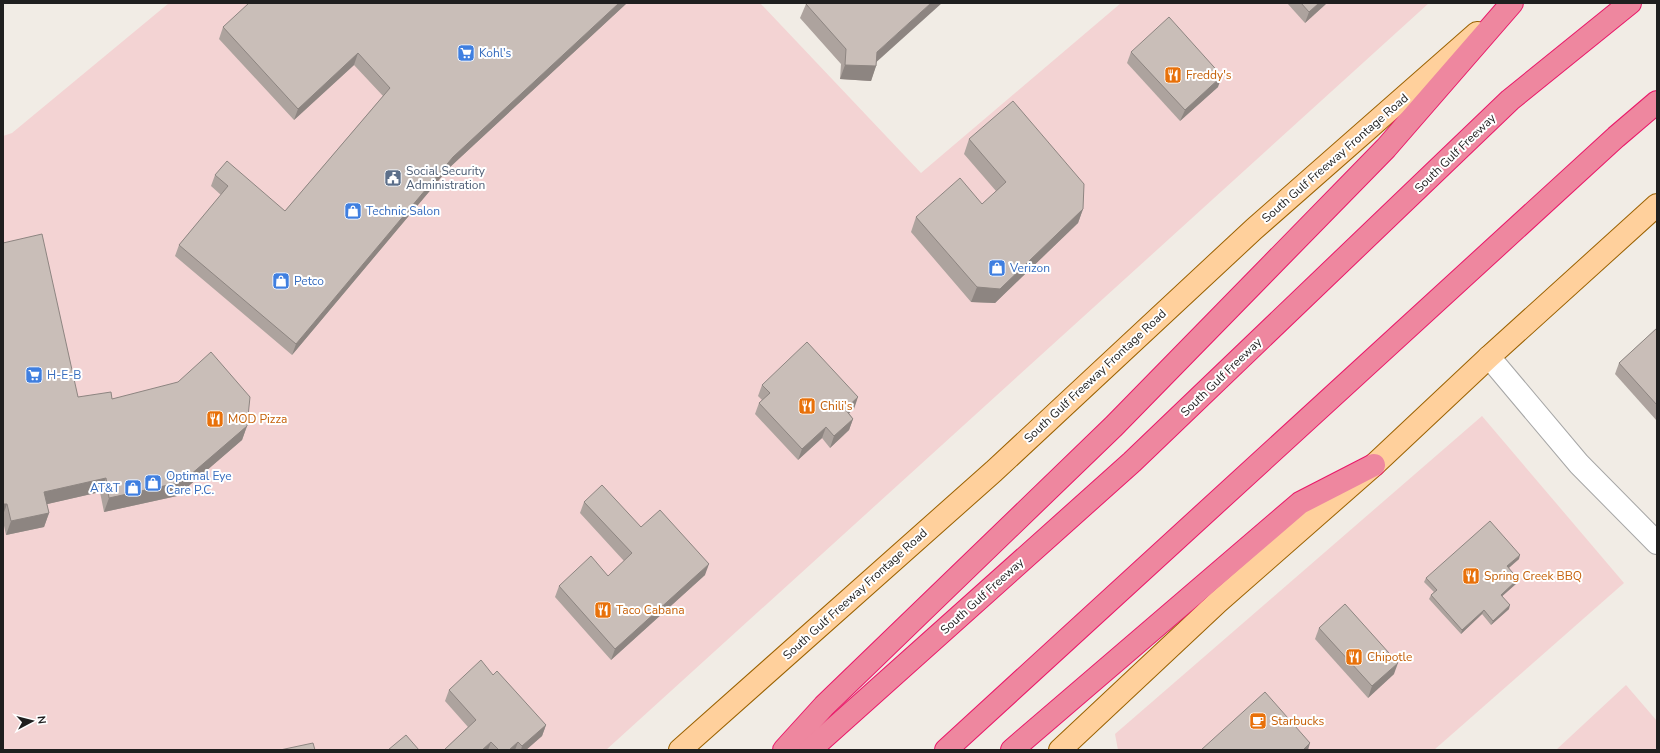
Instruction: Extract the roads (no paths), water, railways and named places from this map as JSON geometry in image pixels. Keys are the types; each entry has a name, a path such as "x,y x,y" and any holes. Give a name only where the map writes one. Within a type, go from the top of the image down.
{"highway":[{"path":"784,750 824,706 1114,426 1380,154 1511,3"},
{"name":"South Gulf Freeway","path":"810,750 1132,462 1510,100 1630,3"},
{"path":"946,750 1610,142 1657,102"},
{"path":"1012,750 1300,503 1374,465"}],"main road":[{"name":"South Gulf Freeway Frontage Road","path":"680,750 994,471 1254,229 1511,3"},
{"path":"1060,750 1218,602 1374,465 1489,357 1657,205"}],"street":[{"path":"1489,357 1579,464 1657,543"}],"place":[{"name":"Kohl's","path":"466,53"},
{"name":"Freddy's","path":"1173,75"},
{"name":"Social Security Administration","path":"393,178"},
{"name":"Technic Salon","path":"353,211"},
{"name":"Verizon","path":"997,268"},
{"name":"Petco","path":"281,281"},
{"name":"H-E-B","path":"34,375"},
{"name":"Chili's","path":"807,406"},
{"name":"MOD Pizza","path":"215,419"},
{"name":"Optimal Eye Care P.C.","path":"153,483"},
{"name":"AT&T","path":"133,488"},
{"name":"Spring Creek BBQ","path":"1471,576"},
{"name":"Taco Cabana","path":"603,610"},
{"name":"Chipotle","path":"1354,657"},
{"name":"Starbucks","path":"1258,721"}]}
